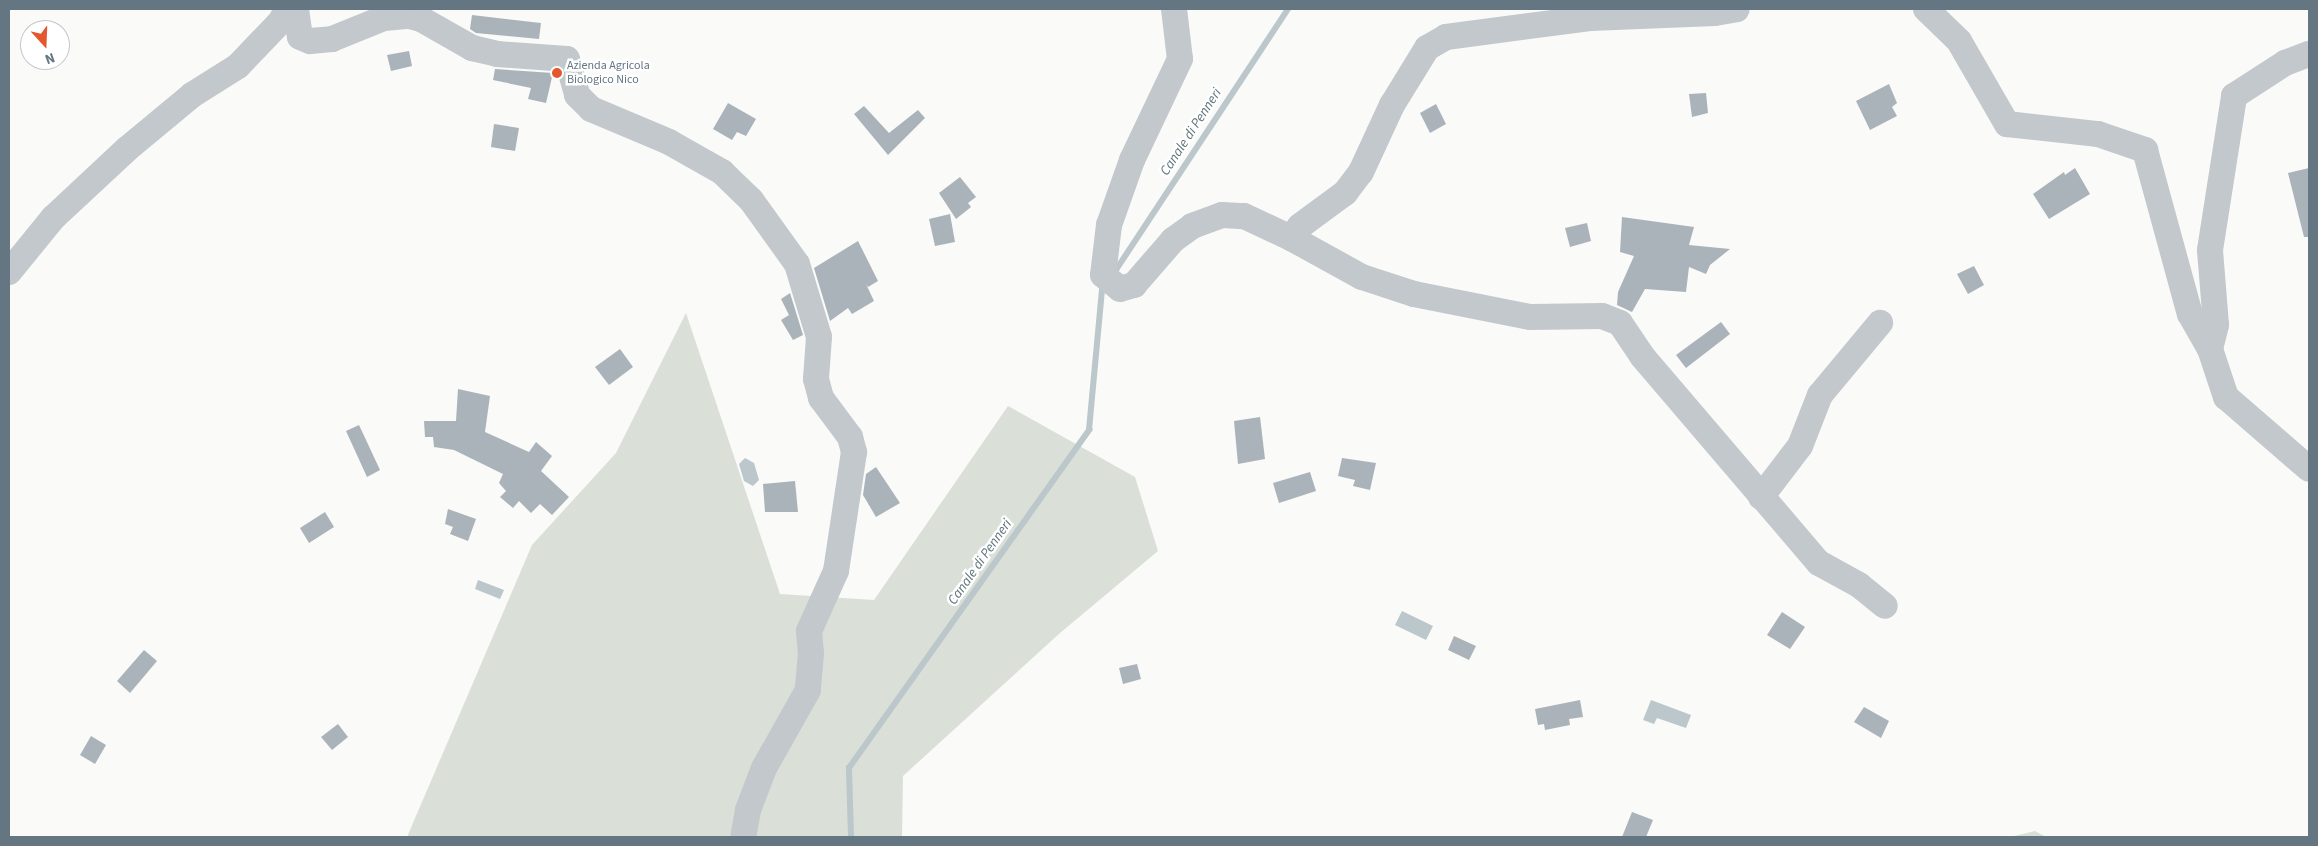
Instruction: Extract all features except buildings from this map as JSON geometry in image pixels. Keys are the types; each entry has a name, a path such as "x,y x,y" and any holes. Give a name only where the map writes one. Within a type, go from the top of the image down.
{"street":[{"path":"9,272 53,218 127,149 192,95 238,66 281,21 287,9"},
{"path":"296,9 300,37 310,42 332,39 384,18 409,16 421,19 450,38 480,50 526,58 567,59 577,95 591,109 669,142 722,172 751,200 797,264 819,337 816,379 821,398 850,437 854,452 836,571 809,631 812,653 808,690 764,768 748,810 743,837"},
{"path":"1174,9 1180,59 1129,170 1109,225 1103,275 1120,289 1134,285 1173,240 1192,226 1222,215 1244,216 1291,238 1362,277 1414,294 1530,317 1602,316 1620,323 1642,356 1819,563 1859,585 1885,606"},
{"path":"1291,238 1300,226 1345,193 1361,172 1392,105 1427,48 1446,37 1590,18 1715,13 1737,9"},
{"path":"1926,9 1959,41 2008,124 2098,134 2145,150 2190,314 2210,349 2226,397 2309,469"},
{"path":"2210,349 2216,325 2210,250 2234,96 2284,63 2309,54"},
{"path":"1761,497 1800,446 1820,395 1880,322"}],"shaded area":[{"path":"686,313 780,594 874,600 1008,406 1135,477 1158,551 1060,633 903,776 902,837 407,837 532,545 616,453"},
{"path":"745,458 754,463 759,480 753,486 744,481 739,464"},
{"path":"478,580 504,590 500,599 475,589"},
{"path":"1402,611 1433,626 1426,640 1395,625"},
{"path":"1651,700 1691,715 1686,728 1657,718 1654,724 1643,720"},
{"path":"2035,831 2046,837 2010,837"}],"waterway":[{"name":"Canale di Penneri","path":"1116,270 1288,9"},
{"name":"Canale di Penneri","path":"851,837 849,768 1089,430 1102,289"}],"place":[{"name":"Azienda Agricola Biologico Nico","path":"557,73"}]}
